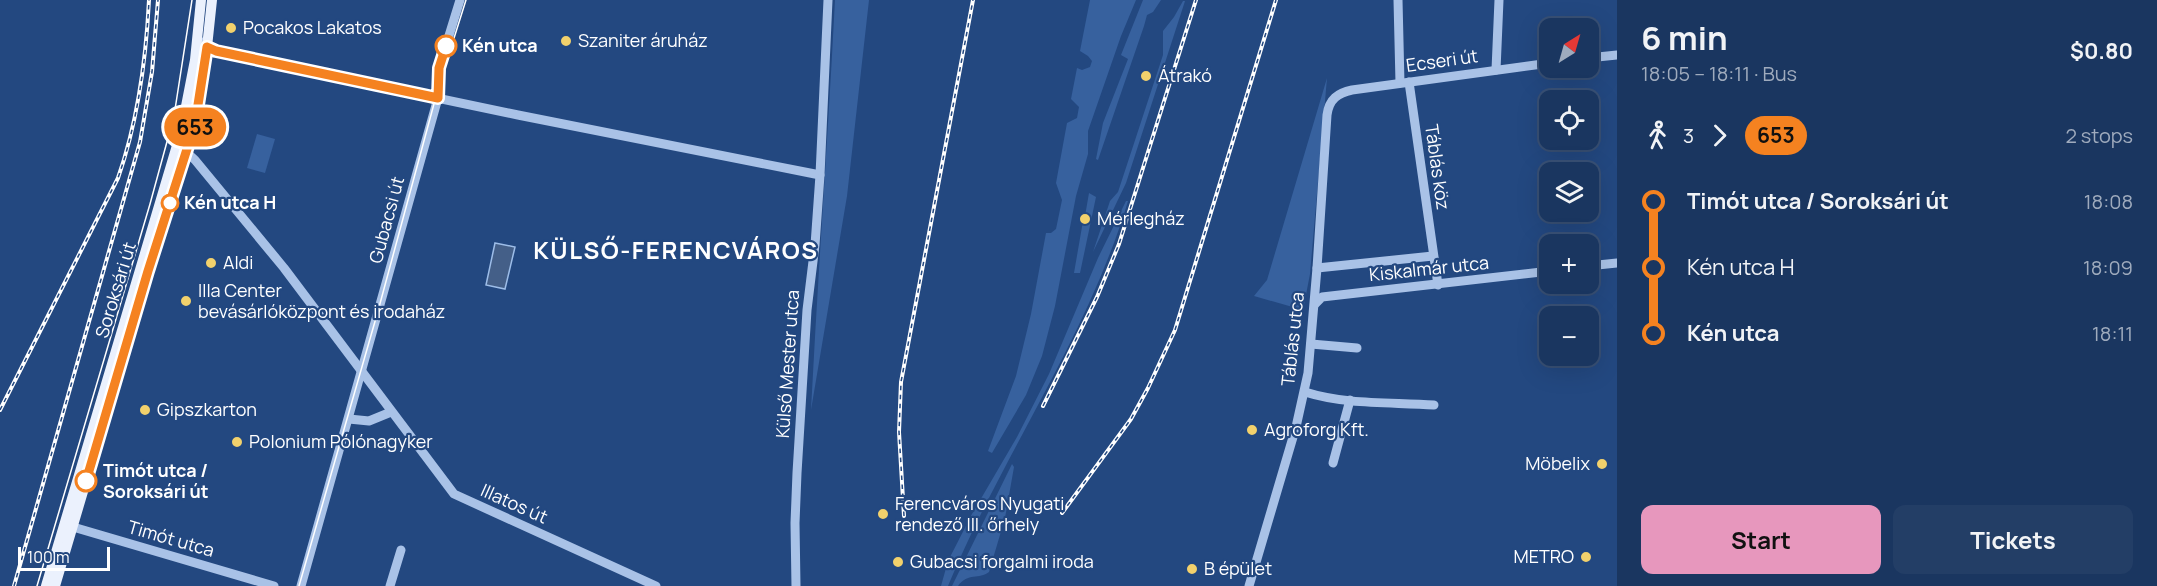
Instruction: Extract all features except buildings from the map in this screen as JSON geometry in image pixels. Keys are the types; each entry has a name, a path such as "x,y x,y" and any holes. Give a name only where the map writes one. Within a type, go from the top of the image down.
{"main road":[{"name":"Soroksári út","path":"46,586 181,132 195,60 201,0"},
{"path":"189,158 200,98 212,0"},
{"name":"Soroksári út","path":"55,586 150,264 189,158"}],"street":[{"name":"Gubacsi út","path":"301,586 438,98 439,68 460,0"},
{"name":"Külső Mester utca","path":"796,586 797,473 807,310 820,175 828,0"},
{"name":"Táblás köz","path":"1398,0 1404,83 1438,285"},
{"path":"1496,70 1499,0"},
{"path":"198,36 207,47 216,51 820,175"},
{"path":"195,60 207,47"},
{"path":"1599,57 1617,55"},
{"name":"Ecseri út","path":"1340,93 1539,64"},
{"name":"Táblás utca","path":"1249,586 1305,392 1315,304 1328,109 1340,93"},
{"name":"Illatos út","path":"181,132 180,144 189,158 290,277 454,494 656,586"},
{"path":"172,161 189,158"},
{"path":"1317,268 1433,256"},
{"path":"1599,265 1617,263"},
{"name":"Kiskalmár utca","path":"1315,304 1322,297 1539,272"},
{"path":"1311,344 1356,348"},
{"path":"1305,392 1320,397 1434,405"},
{"path":"1332,463 1350,400"},
{"path":"349,419 369,421 391,412"},
{"path":"61,533 66,528 73,527"},
{"name":"Timót utca","path":"73,527 274,586"},
{"path":"390,586 401,550"}],"shaded area":[{"path":"835,0 869,0 847,196 811,410 829,103"},
{"path":"1090,0 1136,0 1088,131 1088,154 1076,196 1055,306 1042,356 1026,395 992,453 988,451 1016,376 1031,314 1046,233 1051,233 1056,229 1062,200 1056,183 1067,123 1077,118 1079,107 1071,99 1077,68 1082,70 1090,67 1092,61 1080,51"},
{"path":"1143,0 1161,0 1153,12 1147,15 1098,160 1096,159 1103,123 1128,59 1121,55"},
{"path":"1185,1 1126,183 1093,252 1110,201 1118,192 1163,55 1163,31"},
{"path":"1327,78 1310,274 1303,310 1254,296 1267,280"},
{"path":"257,134 275,139 265,173 247,168"},
{"path":"1089,193 1096,197 1080,273 1074,273 1083,221 1089,223 1090,218 1085,216"},
{"path":"1128,201 1111,252 1090,301 993,490 948,586 941,586 948,561 1049,374 1098,258"},
{"path":"495,243 515,247 505,289 486,285"},
{"path":"1012,464 1014,467 1005,518 989,572 966,579 958,586 952,586"}],"tram line":[{"path":"37,586 174,116 192,0"},
{"path":"299,586 378,311 438,89 466,0"}],"railway":[{"path":"0,410 118,178 131,135 140,90 149,0"},
{"path":"14,586 140,142 152,72 158,0"},
{"path":"904,516 899,432 901,382 973,0"},
{"path":"1043,406 1097,297 1119,244 1196,0"},
{"path":"1062,513 1131,419 1175,330 1276,0"}],"bus line":[{"name":"653","path":"86,481 148,271 187,153 200,98 207,47 216,51 438,98 439,68 446,46"}],"place":[{"name":"Pocakos Lakatos","path":"231,28"},
{"name":"Szaniter áruház","path":"566,41"},
{"name":"Kén utca","path":"446,46"},
{"name":"Átrakó","path":"1146,76"},
{"name":"Kén utca H","path":"170,203"},
{"name":"Mérlegház","path":"1085,219"},
{"name":"Aldi","path":"211,263"},
{"name":"Illa Center bevásárlóközpont és irodaház","path":"186,301"},
{"name":"Gipszkarton","path":"145,410"},
{"name":"Agroforg Kft.","path":"1252,430"},
{"name":"Polonium Pólónagyker","path":"237,442"},
{"name":"Möbelix","path":"1602,464"},
{"name":"Timót utca / Soroksári út","path":"86,481"},
{"name":"Ferencváros Nyugati rendező III. őrhely","path":"883,514"},
{"name":"METRO","path":"1586,557"},
{"name":"Gubacsi forgalmi iroda","path":"898,562"},
{"name":"B épület","path":"1192,569"}],"district":[{"name":"KÜLSŐ-FERENCVÁROS","path":"676,251"}]}
